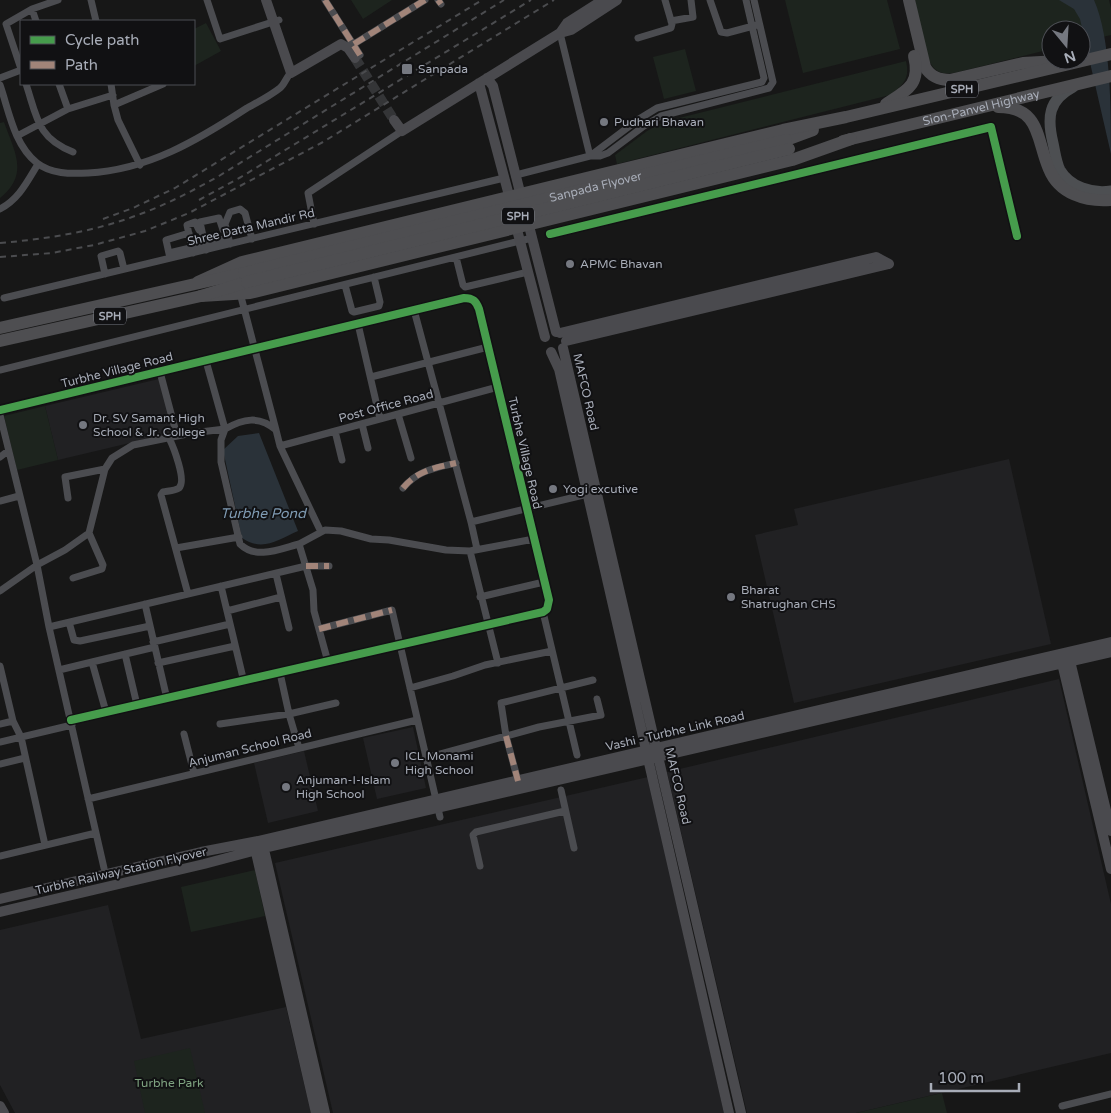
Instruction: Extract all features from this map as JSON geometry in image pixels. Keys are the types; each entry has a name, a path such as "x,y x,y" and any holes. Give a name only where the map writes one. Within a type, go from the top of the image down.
{"highway":[{"path":"876,110 908,90 916,76 916,64 901,0"},
{"path":"908,0 925,67 930,74 938,79 956,79 1031,62 1041,62"},
{"name":"Sion-Panvel Highway","path":"1091,58 1111,54"},
{"name":"Sion-Panvel Highway","path":"846,118 1042,70"},
{"name":"Sion-Panvel Highway","path":"851,139 1111,76"},
{"path":"982,107 1007,107 1024,113 1034,124 1038,132 1052,177 1063,188 1087,200 1111,200"},
{"path":"198,282 242,262 783,130 846,118"},
{"name":"Sanpada Flyover","path":"788,145 846,118"},
{"path":"244,283 259,290 792,160 851,139"},
{"name":"Sanpada Flyover","path":"20,337 201,296 244,283 788,145 851,139"},
{"path":"568,182 576,212"},
{"name":"Sanpada Flyover","path":"198,282 244,283"},
{"name":"SPH","path":"0,328 198,282"},
{"path":"0,324 17,324"},
{"name":"SPH","path":"0,342 20,337"}],"main road":[{"path":"266,0 276,21 294,71 341,44 357,56"},
{"path":"273,0 276,21"},
{"path":"560,33 567,23 603,0"},
{"path":"394,120 402,132 560,33 571,30 617,0"},
{"name":"MAFCO Road","path":"483,81 492,86 516,175 515,195 523,226 532,238 561,339 591,489 652,754 729,1113"},
{"name":"MAFCO Road","path":"483,81 504,178 515,195"},
{"path":"1083,82 1065,91 1058,98 1050,112 1050,129 1057,162 1067,178 1080,187 1095,192 1111,191"},
{"name":"MAFCO Road","path":"523,226 520,241 546,337"},
{"path":"561,339 558,352 551,352 545,344 546,337 550,333 561,339 888,264 876,257 561,339"},
{"path":"0,346 20,337"},
{"name":"MAFCO Road","path":"551,352 559,370 591,489"},
{"name":"Vashi - Turbhe Link Road","path":"1066,659 1111,642"},
{"name":"Vashi - Turbhe Link Road","path":"255,846 438,808 652,754 790,722 1066,659 1111,652"},
{"path":"1066,659 1111,831"},
{"path":"1066,659 1111,869"},
{"name":"MAFCO Road","path":"652,754 741,1113"},
{"name":"Vashi - Turbhe Link Road","path":"438,808 518,781 652,754"},
{"path":"0,892 199,846 255,846"},
{"path":"0,919 206,871 255,846"},
{"path":"255,846 316,1113"},
{"path":"255,846 325,1113"},
{"name":"Turbhe Railway Station Flyover","path":"0,899 201,852 255,846"},
{"name":"Turbhe Railway Station Flyover","path":"0,912 204,864 255,846"},
{"path":"0,1106 4,1113"}],"street":[{"path":"20,67 6,24 32,9 58,0"},
{"path":"90,0 96,20"},
{"path":"207,0 220,40 276,21"},
{"path":"325,0 354,44 357,56"},
{"path":"354,44 425,0"},
{"path":"638,38 669,29 672,26 666,0"},
{"path":"671,21 693,17 691,0"},
{"path":"710,0 721,32 726,33 756,25"},
{"path":"516,175 590,156 600,156 608,153 644,126 662,116 770,88 773,82 756,25 746,0"},
{"path":"754,0 756,25"},
{"path":"32,9 36,20"},
{"path":"560,33 590,156"},
{"path":"0,78 20,70"},
{"path":"0,85 17,136 26,152 38,164 52,171 67,175 108,172 140,164 176,150 212,131 281,87 294,71"},
{"path":"26,85 44,133 54,142 73,152"},
{"path":"59,85 68,109"},
{"path":"110,85 118,120 140,164"},
{"path":"114,105 161,85"},
{"path":"17,136 68,109 113,95"},
{"path":"550,234 991,127 1017,236"},
{"path":"314,224 308,193 402,132"},
{"path":"0,209 10,204 21,192 38,164"},
{"name":"Shree Datta Mandir Rd","path":"4,298 105,274 205,247 252,239 504,178"},
{"path":"227,242 225,222 230,212 240,209 245,214 252,239"},
{"path":"205,247 200,223 202,221 219,218 227,242"},
{"path":"193,250 186,225 195,222 198,224 205,247"},
{"path":"170,256 167,239 188,233"},
{"path":"0,370 532,238"},
{"path":"105,274 101,256 118,251 124,269"},
{"path":"456,257 465,287 528,272"},
{"path":"345,285 354,312 379,306 380,302 374,277"},
{"path":"244,283 245,309 280,446 321,532"},
{"name":"Turbhe Village Road","path":"0,410 464,298 472,299 477,303 479,309 544,582 549,605 543,612"},
{"path":"414,310 471,522 477,549 470,551"},
{"path":"358,324 380,419"},
{"path":"371,377 488,347"},
{"path":"206,361 225,429 221,440 221,462 240,544 246,550 265,553 299,544 325,530 341,531 371,539 389,540 446,550 470,551 534,539"},
{"path":"160,372 182,480 178,489 164,492 161,495 188,594"},
{"name":"Post Office Road","path":"280,446 498,388"},
{"path":"0,414 37,565 49,627 104,868"},
{"path":"398,414 411,458"},
{"path":"73,578 102,569 89,533 105,469 112,458 133,445 225,429 237,423 256,419 264,421 276,430"},
{"path":"362,424 368,448"},
{"path":"335,431 342,460"},
{"path":"0,456 8,451"},
{"path":"403,488 412,478 424,472 456,464"},
{"path":"68,498 65,477 105,469"},
{"path":"471,522 527,509 591,489"},
{"path":"0,501 19,496"},
{"path":"0,591 37,565 65,550 89,533"},
{"path":"176,548 239,537"},
{"path":"299,544 313,590 314,612 328,662"},
{"path":"470,551 498,663"},
{"path":"49,627 306,566 329,566"},
{"path":"276,574 289,628"},
{"path":"480,597 544,582"},
{"path":"221,586 244,682"},
{"path":"227,611 282,597"},
{"path":"145,604 166,699"},
{"path":"319,630 392,610 438,808"},
{"path":"0,742 106,712 280,674 543,612 577,755"},
{"path":"69,622 74,640 80,642 150,626"},
{"path":"59,670 125,654 154,644 230,624"},
{"path":"158,663 236,646"},
{"path":"410,688 453,676 467,670 552,650"},
{"path":"125,654 136,706"},
{"path":"92,662 106,712"},
{"path":"0,666 13,721 20,737 45,845"},
{"path":"280,674 299,748"},
{"path":"518,781 506,736 500,703 593,680"},
{"path":"426,758 568,720 601,714 597,699"},
{"path":"220,724 289,714 336,703"},
{"name":"Anjuman School Road","path":"88,798 417,720"},
{"path":"0,724 13,721"},
{"path":"184,734 194,773"},
{"path":"0,764 25,758"},
{"path":"561,790 574,848"},
{"path":"480,866 473,835 476,832 566,811"},
{"path":"0,856 96,833"},
{"path":"1062,1106 1111,1094"}],"shaded area":[{"path":"163,378 176,432 58,460 45,406"},
{"path":"1009,459 1051,644 794,703 755,535 798,525 794,509"},
{"path":"1059,679 1111,904 1111,1053 856,1113 747,1113 667,772"},
{"name":"ICL Monami High School","path":"413,727 426,788 377,799 363,738"},
{"name":"Anjuman-I-Islam High School","path":"304,751 318,811 268,823 254,763"},
{"path":"648,777 724,1113 333,1113 275,863"},
{"path":"108,905 141,1039 286,1007 311,1113 15,1113 0,1085 0,930"}],"green space":[{"path":"351,0 392,0 363,19"},
{"path":"785,0 887,0 900,49 803,73"},
{"path":"915,0 1109,0 1111,8 1111,35 1091,40 1091,20 1041,20 1041,52 949,74 938,71 931,65 922,37"},
{"path":"206,23 221,51 195,65 195,28"},
{"path":"685,49 696,91 664,99 653,57"},
{"path":"906,61 907,72 905,81 890,95 617,164 615,155 647,131 663,122"},
{"path":"4,122 15,152 17,171 15,180 0,198 0,123"},
{"path":"45,406 58,460 17,470 4,416"},
{"path":"255,870 265,916 191,932 181,887"},
{"name":"Turbhe Park","path":"190,1048 205,1113 145,1113 134,1061"},
{"path":"942,1093 947,1113 856,1113"}],"water":[{"path":"1059,0 1094,0 1100,16 1109,74 1111,154 1091,67 1091,20 1080,20 1074,9"},
{"name":"Turbhe Pond","path":"259,433 298,531 277,541 263,544 250,542 242,538 223,450 238,436"}],"tunnel":[{"path":"355,58 394,120"}],"railway":[{"path":"103,219 133,208 175,188 482,0"},
{"path":"0,243 86,231 119,222 178,198 219,176 504,0"},
{"path":"199,200 241,177 531,0"},
{"path":"0,257 52,253 94,245 145,231 189,213 323,142 554,0"}],"marked path":[{"path":"325,0 360,55"},
{"path":"354,44 425,0"},
{"path":"438,0 441,4"},
{"path":"403,488 421,473 456,463"},
{"path":"306,566 329,566"},
{"path":"319,629 392,610"},
{"path":"506,736 518,781"}],"cycle path":[{"path":"550,234 991,127 1017,236"},
{"path":"0,410 464,298 472,299 479,309 549,600 547,609 543,612 71,720"}],"place":[{"name":"Sanpada","path":"407,69"},
{"name":"Pudhari Bhavan","path":"604,122"},
{"name":"APMC Bhavan","path":"570,264"},
{"name":"Dr. SV Samant High School & Jr. College","path":"83,425"},
{"name":"Yogi excutive","path":"553,489"},
{"name":"Bharat Shatrughan CHS","path":"731,597"},
{"name":"ICL Monami High School","path":"395,763"},
{"name":"Anjuman-I-Islam High School","path":"286,787"}]}
